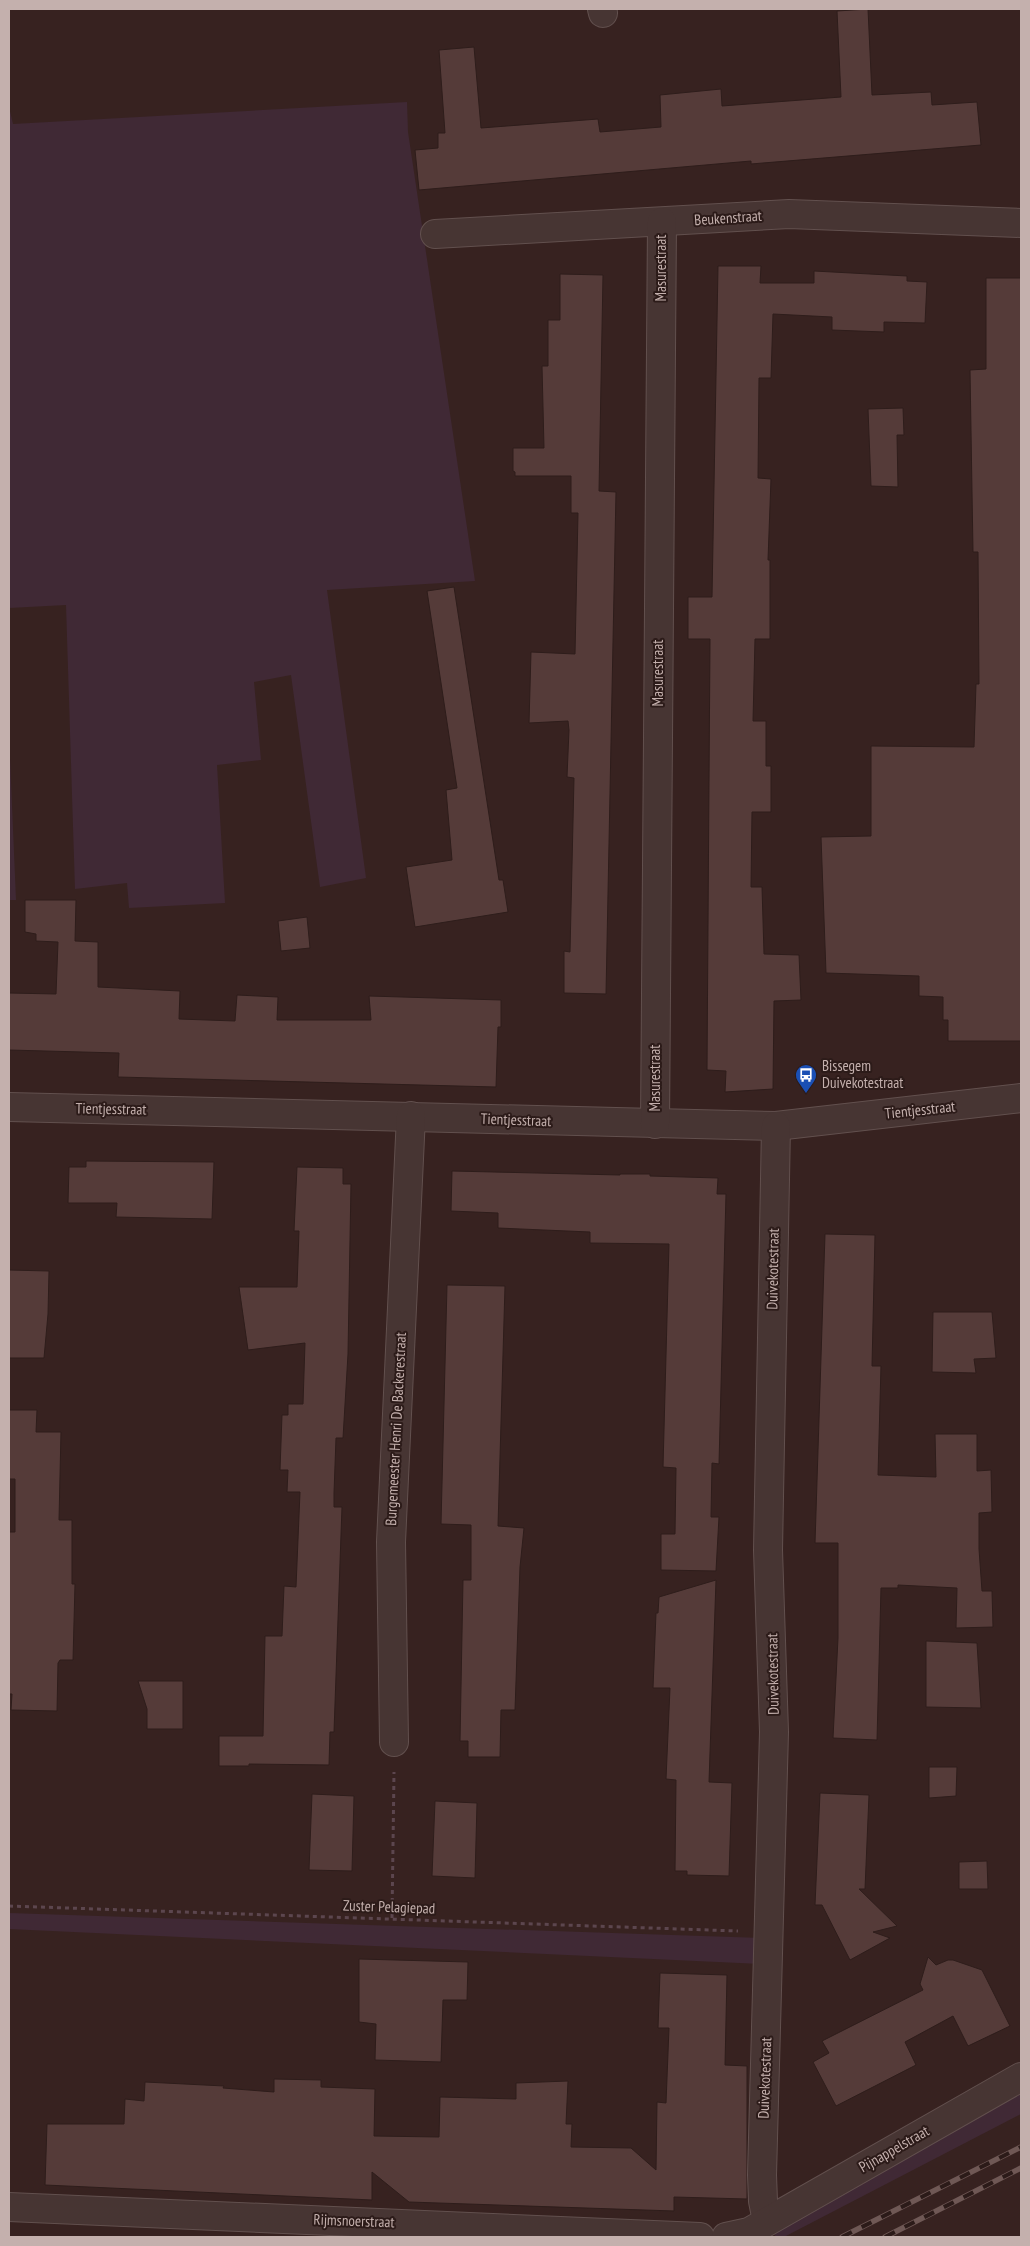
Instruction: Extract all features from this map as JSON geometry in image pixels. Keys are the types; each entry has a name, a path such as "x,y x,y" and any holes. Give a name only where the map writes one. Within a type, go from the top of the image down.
{"street":[{"name":"Beukenstraat","path":"435,234 789,214 1021,224"},
{"name":"Masurestraat","path":"655,1124 662,222"},
{"name":"Tientjesstraat","path":"9,1107 776,1126 1021,1098"},
{"name":"Burgemeester Henri De Backerestraat","path":"394,1742 391,1542 410,1116"},
{"name":"Duivekotestraat","path":"767,2221 763,2201 762,2175 774,1732 768,1550 776,1126"},
{"name":"Pijnappelstraat","path":"767,2221 1021,2077"},
{"name":"Rijmsnoerstraat","path":"9,2207 700,2237"},
{"path":"726,2237 750,2232 767,2221"}],"path":[{"path":"392,1918 394,1742"},
{"name":"Zuster Pelagiepad","path":"9,1906 769,1932"}],"shaded area":[{"path":"407,102 408,132 475,581 327,590 366,878 320,887 291,675 254,682 261,760 217,765 225,903 129,908 127,883 75,889 66,605 9,608 9,107 13,124"},
{"path":"9,735 16,900 9,900"},
{"path":"9,1913 762,1938 761,1964 9,1929"},
{"path":"1021,2088 1021,2114 784,2237 776,2237 771,2229"}],"building":[{"path":"868,9 872,95 931,92 932,105 977,102 981,145 751,164 751,161 419,190 415,150 438,148 438,133 445,133 439,50 474,47 481,128 598,119 600,132 661,127 660,95 721,89 722,106 841,97 837,11"},
{"path":"718,266 761,266 760,283 814,283 814,271 907,276 907,281 927,282 925,323 884,322 884,332 832,330 832,317 773,314 771,378 759,378 758,478 771,479 768,560 770,560 770,639 755,639 753,721 766,721 766,766 771,766 771,812 752,812 751,887 762,887 764,954 799,955 801,1000 774,1001 773,1089 725,1092 726,1071 707,1070 710,639 688,639 688,597 712,597"},
{"path":"560,274 603,275 599,491 616,492 606,994 564,993 564,951 570,952 574,778 567,777 568,721 529,723 531,652 575,654 578,513 571,513 571,476 515,476 513,471 513,448 544,448 542,366 548,366 548,320 560,320"},
{"path":"986,278 1021,278 1021,1041 948,1041 948,1020 943,1020 943,997 919,996 919,976 826,973 821,837 871,836 871,746 974,747 976,684 979,684 978,552 973,552 970,370 986,369"},
{"path":"903,408 904,435 897,435 898,487 871,486 868,409"},
{"path":"454,587 499,880 503,880 508,912 415,927 406,867 452,860 446,790 457,788 427,591"},
{"path":"25,900 76,900 75,941 98,942 98,987 180,991 179,1019 235,1021 237,995 278,997 277,1020 371,1020 369,996 501,1000 501,1027 498,1027 496,1087 118,1077 119,1053 9,1050 9,993 56,994 58,942 36,941 36,934 25,932"},
{"path":"307,917 310,948 281,951 278,921"},
{"path":"86,1161 214,1162 212,1219 116,1217 117,1203 68,1203 69,1167 86,1167"},
{"path":"297,1167 343,1168 343,1184 351,1184 348,1354 343,1438 336,1438 334,1493 334,1507 342,1507 334,1732 330,1732 329,1765 249,1764 249,1766 219,1766 219,1736 263,1736 265,1636 282,1636 284,1586 296,1587 300,1492 287,1492 288,1470 280,1470 282,1415 288,1415 288,1404 303,1404 305,1343 248,1350 239,1287 297,1287 299,1231 294,1231"},
{"path":"452,1171 650,1174 650,1176 718,1178 717,1194 726,1194 719,1464 712,1463 711,1517 719,1517 716,1571 661,1570 661,1534 675,1534 676,1468 663,1467 669,1244 590,1243 590,1232 498,1228 498,1213 451,1211"},
{"path":"825,1234 875,1235 872,1366 881,1366 878,1475 936,1477 935,1434 977,1434 977,1471 991,1470 992,1512 979,1513 979,1549 982,1591 992,1591 993,1627 956,1628 957,1588 898,1585 898,1588 881,1588 877,1740 833,1738 838,1638 838,1543 815,1543"},
{"path":"9,1270 49,1271 44,1358 9,1358"},
{"path":"447,1285 505,1286 498,1526 524,1528 520,1567 515,1710 501,1710 500,1757 468,1757 468,1741 460,1741 463,1580 471,1580 471,1525 441,1524"},
{"path":"933,1312 992,1312 996,1358 974,1359 976,1373 932,1372"},
{"path":"9,1410 37,1410 36,1432 61,1432 59,1520 72,1520 72,1584 75,1584 73,1660 60,1660 58,1663 57,1711 11,1710 12,1694 9,1694 9,1532 15,1532 15,1479 9,1479"},
{"path":"716,1580 709,1782 732,1783 729,1876 687,1875 687,1871 675,1871 676,1780 666,1779 670,1688 653,1688 656,1613 658,1613 659,1597"},
{"path":"926,1641 977,1643 981,1708 926,1707"},
{"path":"138,1681 183,1681 183,1729 147,1729 147,1709"},
{"path":"929,1767 957,1767 956,1796 929,1798"},
{"path":"820,1793 869,1795 865,1889 859,1889 897,1926 873,1932 890,1938 850,1960 822,1905 815,1905"},
{"path":"312,1794 354,1796 352,1871 309,1870"},
{"path":"435,1801 477,1803 475,1878 432,1876"},
{"path":"987,1861 988,1889 959,1889 959,1862"},
{"path":"928,1957 936,1965 953,1960 982,1970 1010,2026 968,2046 953,2016 905,2042 916,2065 836,2106 813,2062 829,2053 822,2041 923,1990 920,1984"},
{"path":"359,1959 468,1962 467,2000 443,2000 441,2062 375,2060 376,2024 359,2022"},
{"path":"660,1973 727,1975 725,2065 747,2066 747,2199 674,2197 674,2211 409,2202 372,2172 372,2200 45,2185 47,2124 124,2124 125,2099 144,2101 145,2082 224,2086 223,2088 274,2092 274,2079 321,2080 321,2087 375,2089 374,2136 439,2137 440,2097 516,2099 516,2083 568,2081 566,2124 572,2124 571,2147 631,2148 656,2170 657,2102 666,2103 669,2028 658,2028"}],"railway":[{"path":"842,2237 1021,2147"},
{"path":"885,2237 1021,2168"}],"place":[{"name":"Bissegem Duivekotestraat","path":"806,1094"}]}
